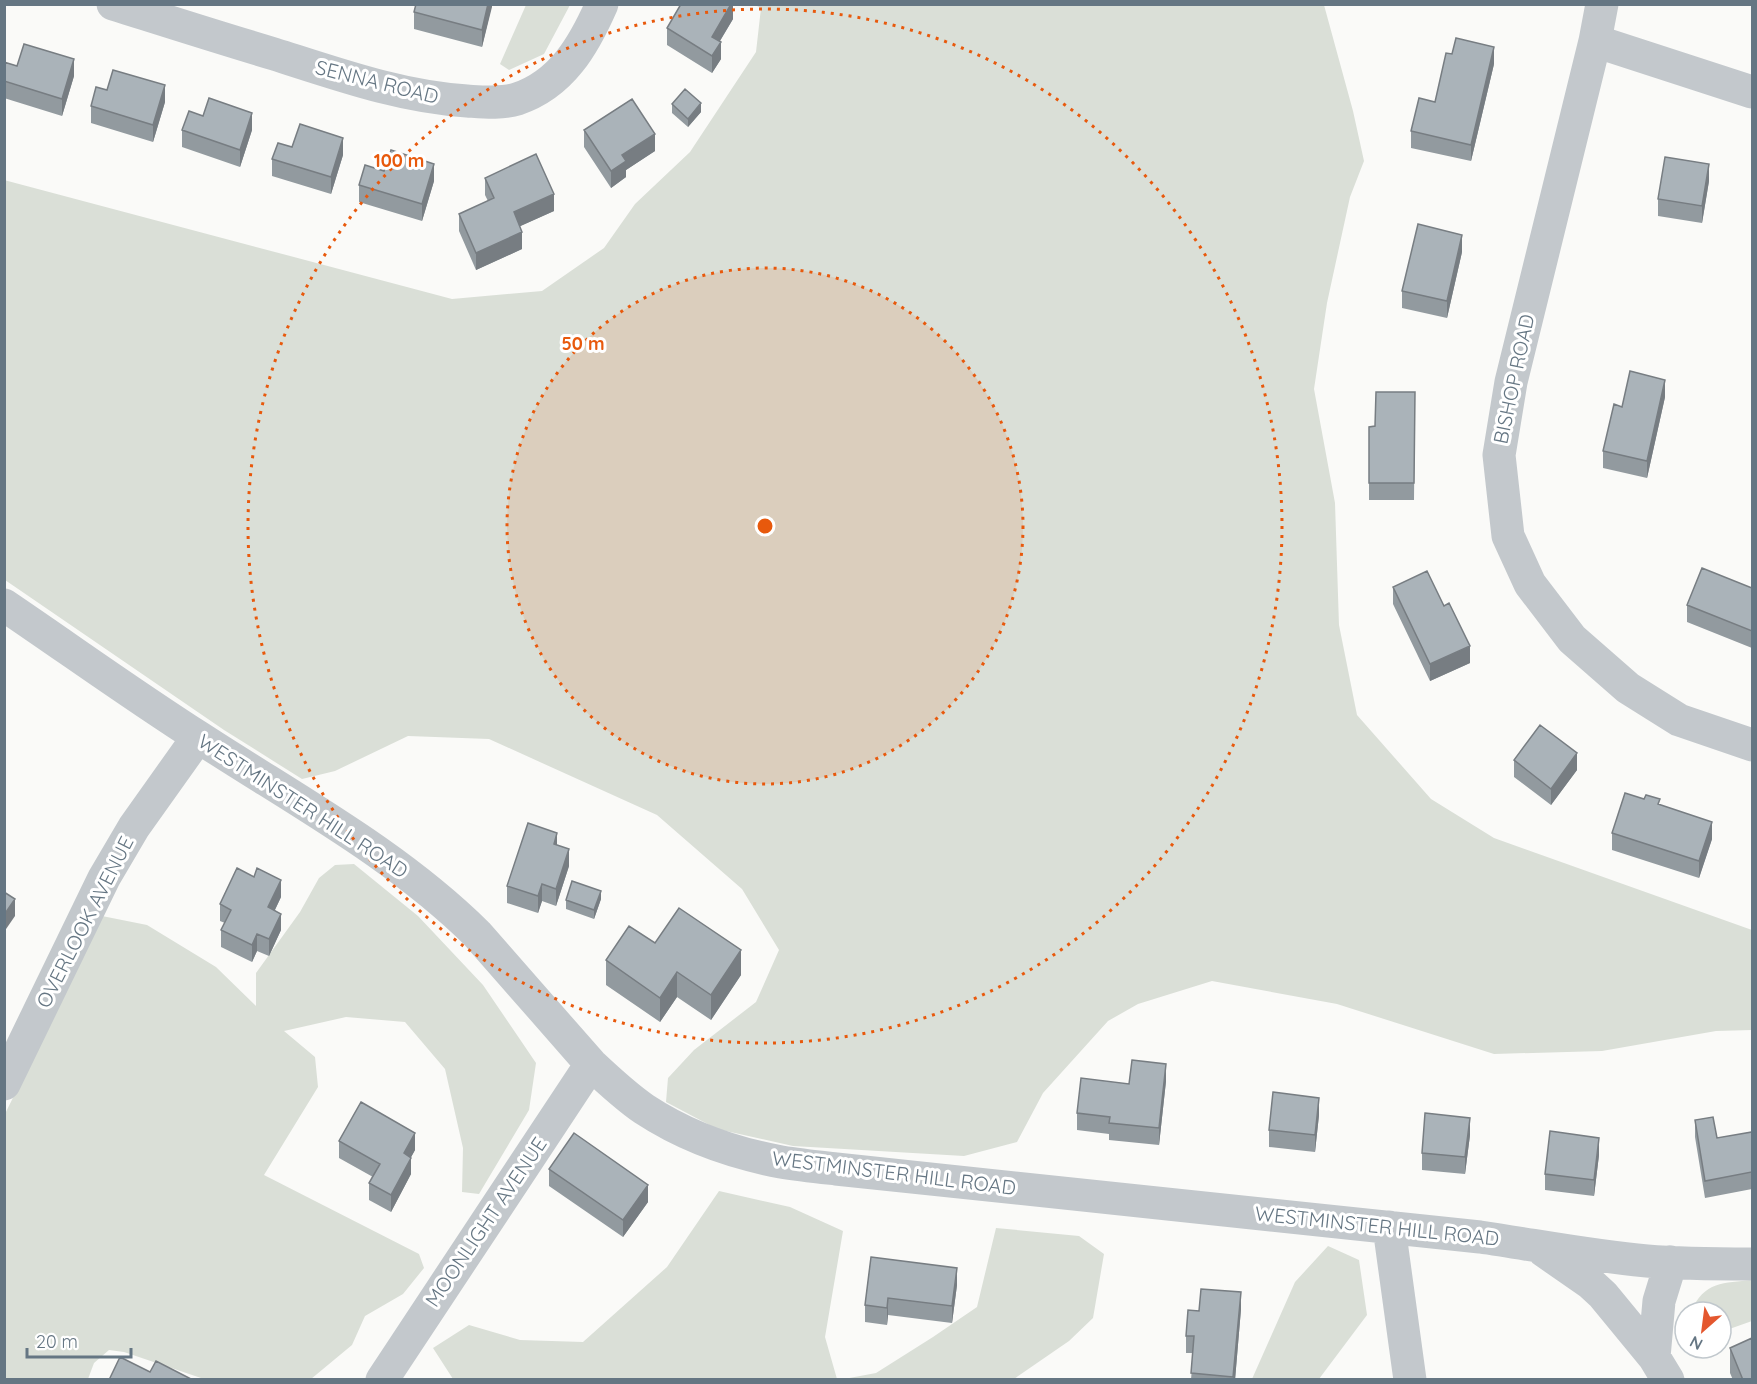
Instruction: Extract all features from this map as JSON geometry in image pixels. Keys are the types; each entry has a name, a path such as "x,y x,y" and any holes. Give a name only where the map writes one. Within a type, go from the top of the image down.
{"street":[{"name":"SENNA ROAD","path":"113,4 372,85 458,101 497,102 516,99 536,91 554,78 585,42 602,4"},
{"name":"BISHOP ROAD","path":"1602,4 1595,41 1511,382 1499,455 1508,536 1530,584 1572,639 1628,688 1679,720 1752,745"},
{"path":"1595,41 1752,92"},
{"name":"WESTMINSTER HILL ROAD","path":"4,605 198,737 367,844 404,871 477,934 591,1064 625,1095 665,1122 699,1138 781,1162 1480,1237 1578,1253 1648,1261 1752,1264"},
{"name":"OVERLOOK AVENUE","path":"4,1084 104,878 134,827 198,737"},
{"name":"MOONLIGHT AVENUE","path":"382,1380 591,1064"},
{"path":"1389,1227 1410,1380"},
{"path":"1534,1245 1562,1262 1604,1295 1661,1368"},
{"path":"1661,1368 1659,1301 1671,1262"}],"shaded area":[{"path":"526,5 570,5 544,54 509,70 500,64"},
{"path":"755,5 1324,5 1364,161 1350,197 1327,303 1314,389 1335,503 1339,625 1357,715 1431,799 1494,838 1752,930 1752,1030 1716,1031 1602,1051 1494,1054 1337,1004 1212,981 1138,1004 1108,1021 1043,1093 1017,1142 964,1156 793,1146 717,1129 666,1102 668,1078 694,1050 756,1002 779,950 742,889 657,815 489,739 408,736 335,771 302,779 224,730 5,580 4,180 452,299 542,291 604,248 635,204 690,152 756,52 761,8"},
{"path":"354,864 418,916 483,985 536,1063 529,1110 479,1194 462,1192 463,1148 445,1069 405,1022 346,1017 284,1031 315,1057 318,1087 264,1175 419,1254 424,1268 403,1294 365,1316 352,1345 311,1379 204,1379 124,1352 109,1350 94,1363 88,1379 5,1379 4,1116 102,916 147,925 216,967 256,1006 256,973 300,912 319,878 335,865"},
{"path":"719,1191 790,1207 843,1231 825,1337 837,1379 453,1379 433,1348 469,1325 520,1340 583,1342 667,1267"},
{"path":"996,1228 1079,1236 1104,1254 1093,1318 1069,1341 1014,1379 844,1379 876,1373 977,1307"},
{"path":"1328,1246 1359,1260 1367,1315 1319,1379 1252,1379 1295,1282"},
{"path":"1752,1280 1752,1321 1733,1328 1733,1300 1698,1300 1709,1289 1724,1283"}],"building":[{"path":"416,4 488,4 482,30 414,12"},
{"path":"681,4 731,4 712,37 721,42 712,56 667,28"},
{"path":"1456,38 1494,47 1471,145 1411,131 1419,98 1435,102 1446,53 1452,54"},
{"path":"24,44 74,59 62,99 4,81 4,62 17,66"},
{"path":"113,70 165,85 153,125 91,106 96,87 107,90"},
{"path":"685,89 701,103 688,119 672,104"},
{"path":"209,98 252,113 240,150 182,130 189,111 203,116"},
{"path":"632,99 655,134 622,155 626,161 611,171 584,130"},
{"path":"300,124 343,138 331,177 272,159 278,143 292,147"},
{"path":"391,150 434,164 422,204 359,185 365,165 384,171"},
{"path":"536,154 554,194 514,212 522,232 476,253 459,214 494,198 485,178"},
{"path":"1665,157 1709,164 1702,206 1658,199"},
{"path":"1418,224 1462,235 1447,301 1402,291"},
{"path":"1630,371 1665,380 1647,461 1603,451 1614,404 1622,407"},
{"path":"1376,392 1415,392 1414,483 1369,483 1369,427 1375,426"},
{"path":"1702,568 1752,588 1752,631 1687,605"},
{"path":"1427,571 1444,606 1449,603 1470,646 1430,664 1393,587"},
{"path":"1540,725 1577,753 1551,789 1514,760"},
{"path":"1625,793 1644,799 1646,795 1660,799 1658,804 1712,822 1699,861 1612,833"},
{"path":"528,823 557,833 554,844 569,849 556,889 542,884 538,896 507,886"},
{"path":"237,868 254,877 257,868 281,880 268,907 281,914 269,939 257,934 252,945 221,930 231,910 220,904"},
{"path":"572,881 601,891 594,910 566,900"},
{"path":"4,892 15,899 4,915"},
{"path":"679,908 741,950 711,995 677,972 660,998 606,960 629,926 655,943"},
{"path":"1132,1060 1166,1064 1159,1128 1109,1123 1110,1117 1077,1113 1081,1078 1129,1084"},
{"path":"1273,1092 1319,1098 1315,1135 1269,1130"},
{"path":"361,1102 415,1133 404,1153 411,1158 391,1195 369,1183 380,1164 339,1141"},
{"path":"1425,1113 1470,1118 1465,1157 1422,1153"},
{"path":"1713,1117 1717,1138 1752,1132 1752,1172 1705,1181 1695,1120"},
{"path":"1550,1131 1599,1138 1594,1180 1545,1174"},
{"path":"574,1133 648,1185 623,1220 549,1169"},
{"path":"871,1257 957,1268 952,1306 888,1298 887,1308 865,1305"},
{"path":"1201,1289 1241,1292 1233,1377 1191,1373 1194,1336 1186,1336 1188,1310 1199,1311"},
{"path":"1752,1338 1752,1380 1743,1380 1733,1355 1733,1347"},
{"path":"120,1357 150,1372 156,1361 191,1380 109,1380"}]}
